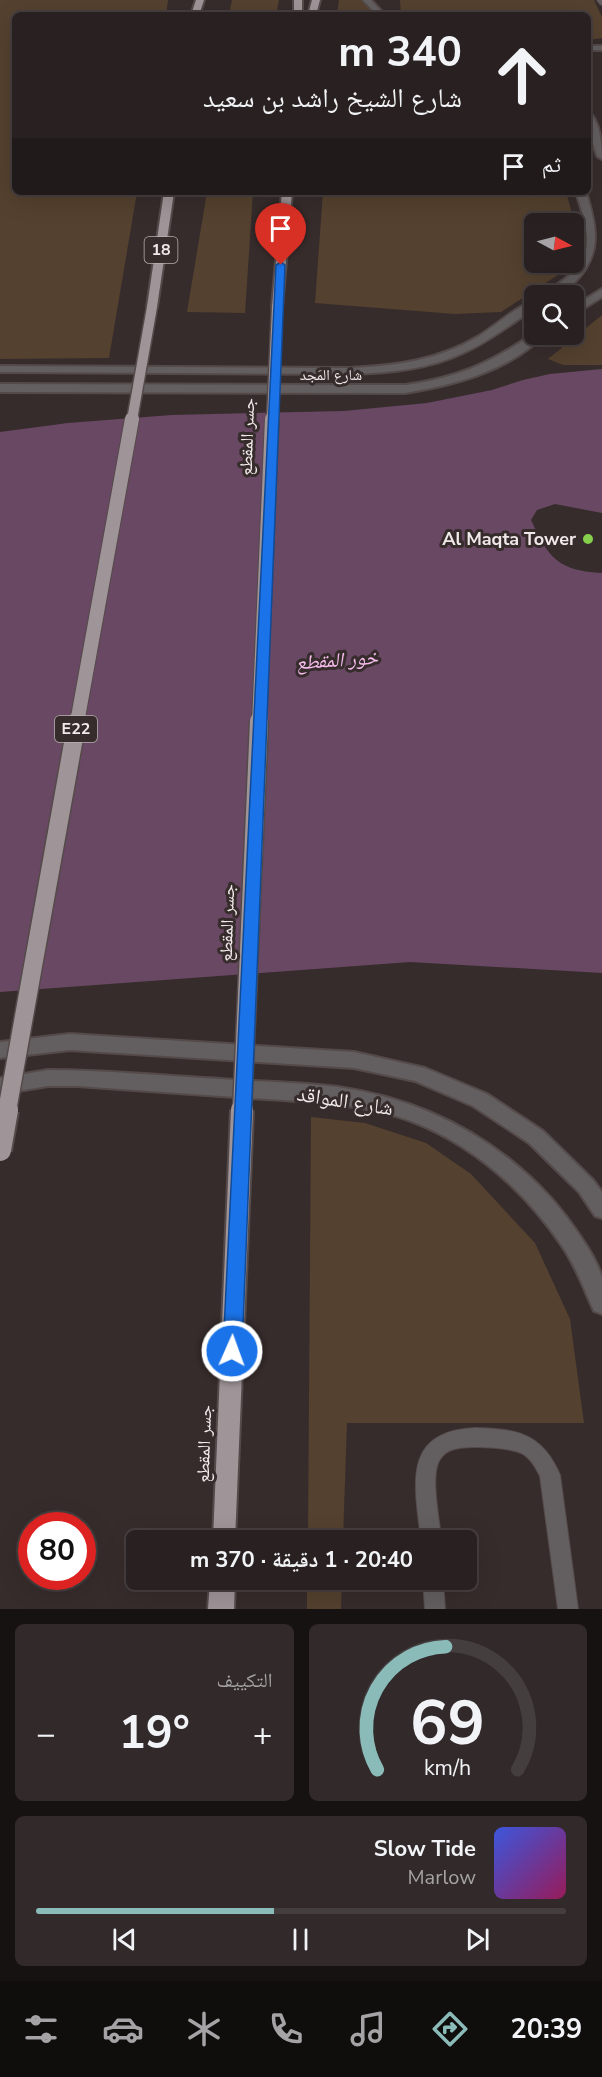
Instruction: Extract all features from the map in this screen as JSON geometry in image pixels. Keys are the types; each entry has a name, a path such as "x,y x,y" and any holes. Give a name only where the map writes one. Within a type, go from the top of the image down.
{"highway":[{"name":"18","path":"152,307 169,195"},
{"name":"جسر المقطع","path":"224,1530 277,307 287,195"},
{"name":"E22","path":"0,1150 152,307"},
{"path":"221,1609 222,1590"}],"street":[{"path":"367,0 378,12"},
{"path":"591,123 602,156"},
{"path":"563,285 578,274 592,256 595,237 582,195"},
{"path":"584,304 602,292"},
{"name":"شارع المَجد","path":"0,369 350,371 393,369 425,363 465,348 524,310"},
{"name":"شارع المَجد","path":"0,388 405,389 451,382 471,376 505,360 525,345"},
{"name":"شارع المواقد","path":"0,1050 70,1042 354,1060 418,1074 480,1100 536,1137 586,1186 602,1209"},
{"name":"شارع المواقد","path":"0,1086 48,1078 77,1078 334,1095 372,1101 409,1112 445,1127 479,1146 508,1168 534,1193 557,1221 577,1252 602,1304"}],"lane":[{"path":"430,1530 427,1472 429,1460 436,1449 456,1438 514,1441 529,1447 543,1460 550,1475 568,1609"},
{"path":"434,1590 435,1609"}],"shaded area":[{"path":"0,0 168,0 166,12 12,12 12,195 136,195 109,358 0,359"},
{"path":"232,0 279,0 277,12 230,12"},
{"path":"339,0 363,0 372,12 337,12"},
{"path":"400,0 594,0 602,17 602,38 591,40 591,12 401,12"},
{"path":"206,195 253,195 245,313 187,312"},
{"path":"323,195 567,195 572,213 524,213 524,273 561,273 542,285 524,285 524,297 501,312 455,314 315,303"},
{"path":"602,315 602,365 563,365 548,359 565,345 584,345 584,330"},
{"path":"311,1117 365,1123 426,1143 471,1174 535,1243 570,1319 584,1423 347,1423 343,1530 308,1530"},
{"path":"307,1590 342,1590 341,1609 307,1609"}],"water":[{"name":"خور المقطع","path":"602,369 602,513 555,504 537,510 531,520 543,544 557,560 575,569 602,573 602,973 410,962 0,992 0,432 68,423 172,415 344,411 427,403 492,390 550,374"}],"place":[{"name":"Al Maqta Tower","path":"588,539"}],"route":[{"path":"232,1351 277,307 281,265"}]}
